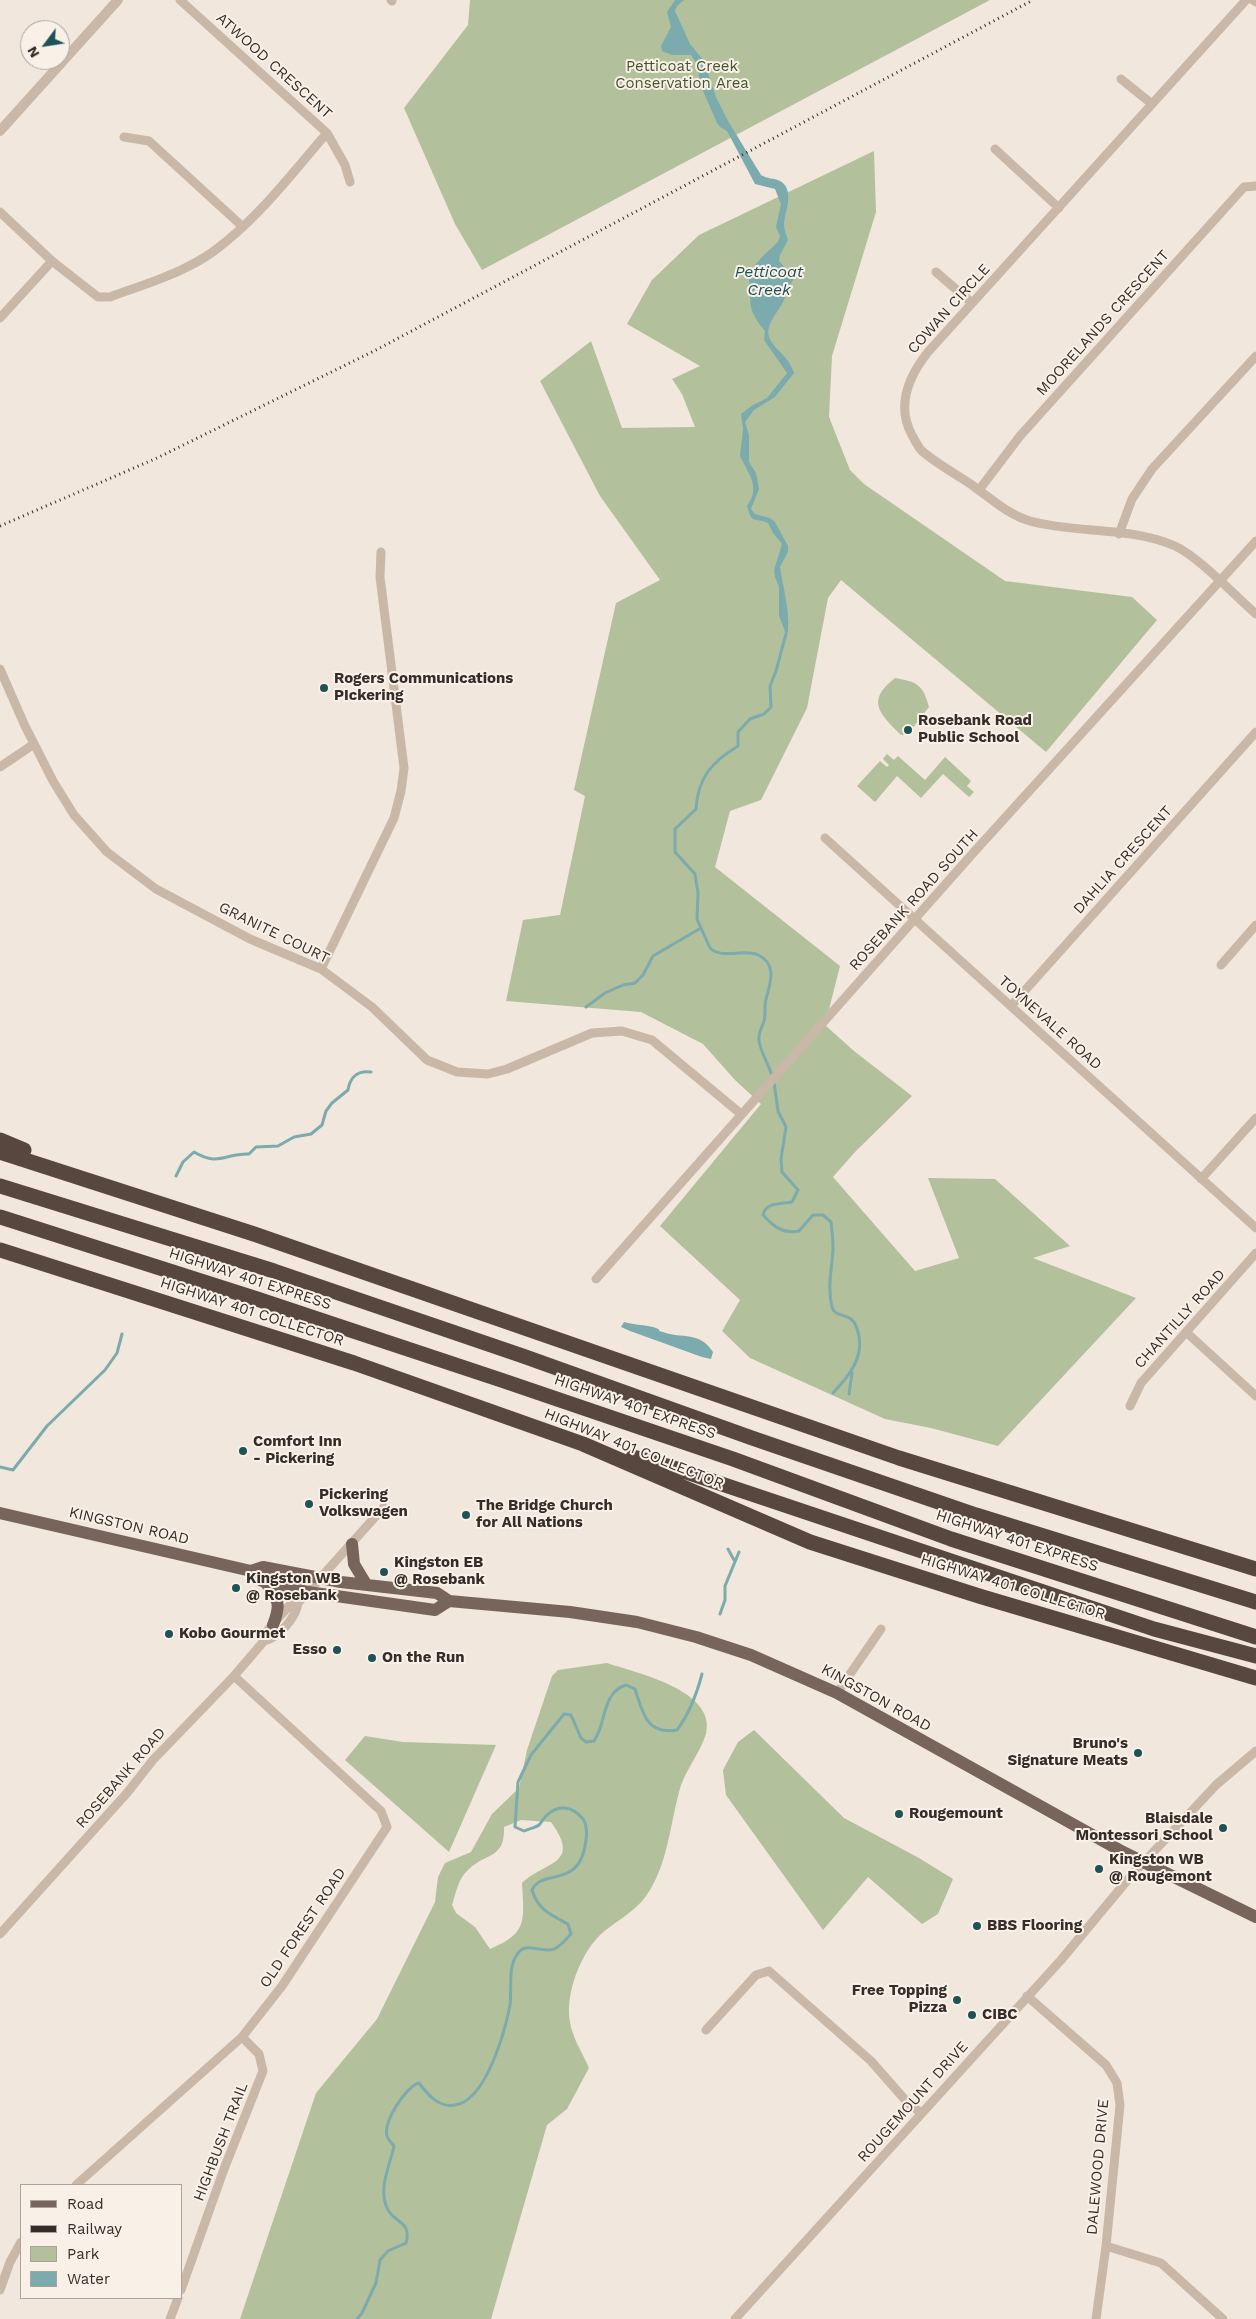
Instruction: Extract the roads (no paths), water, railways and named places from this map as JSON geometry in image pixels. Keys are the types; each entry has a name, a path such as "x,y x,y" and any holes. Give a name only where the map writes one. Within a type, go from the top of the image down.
{"highway":[{"path":"0,1140 128,1193"},
{"path":"0,1152 444,1299 899,1458 1256,1570"},
{"name":"HIGHWAY 401 EXPRESS","path":"0,1186 274,1271 976,1515 1256,1602"},
{"name":"HIGHWAY 401 EXPRESS","path":"0,1217 257,1299 501,1380 733,1459 951,1539 1256,1637"},
{"name":"HIGHWAY 401 COLLECTOR","path":"0,1250 354,1363 583,1444 810,1542 979,1596 1256,1678"},
{"path":"583,1444 671,1467 1154,1629 1256,1656"}],"main road":[{"name":"KINGSTON ROAD","path":"0,1513 251,1571 263,1567 320,1578 437,1593 449,1601 570,1612 637,1622 751,1655 837,1693 1042,1809 1144,1863 1256,1917"},
{"path":"352,1544 354,1564 366,1584"},
{"name":"KINGSTON ROAD","path":"251,1571 262,1582 308,1592 435,1610 449,1601"},
{"path":"266,1583 277,1599 279,1606 273,1625"}],"street":[{"path":"0,131 118,0"},
{"name":"ATWOOD CRESCENT","path":"180,0 327,133 346,164 350,182"},
{"name":"COWAN CIRCLE","path":"1219,581 1190,555 1175,546 1140,536 1051,526 1027,520 1006,509 920,450 910,432 904,412 908,382 917,366 972,302 1246,0"},
{"path":"1121,79 1152,104"},
{"name":"ATWOOD CRESCENT","path":"0,212 52,261 98,297 110,297 186,267 214,251 243,227 327,133"},
{"path":"124,137 149,141 243,227"},
{"path":"995,149 1059,208"},
{"name":"MOORELANDS CRESCENT","path":"979,490 1020,436 1244,187 1256,186"},
{"path":"0,318 52,261"},
{"path":"936,272 972,302"},
{"path":"1119,534 1132,499 1152,469 1256,356"},
{"name":"ROSEBANK ROAD SOUTH","path":"596,1279 1256,541"},
{"path":"321,970 394,818 402,791 404,768 380,577 381,552"},
{"path":"1219,581 1256,614"},
{"name":"GRANITE COURT","path":"0,669 34,744 74,815 107,852 128,870 156,889 250,939 321,970 372,1007 427,1060 457,1072 488,1074 507,1069 592,1033 622,1031 652,1040 742,1114"},
{"name":"DAHLIA CRESCENT","path":"1011,1006 1256,732"},
{"path":"0,767 34,744"},
{"name":"TOYNEVALE ROAD","path":"825,838 1256,1228"},
{"path":"1221,965 1256,925"},
{"path":"1202,1179 1256,1118"},
{"name":"CHANTILLY ROAD","path":"1130,1406 1141,1383 1256,1253"},
{"path":"1186,1332 1256,1396"},
{"name":"ROSEBANK ROAD","path":"0,1934 128,1793 154,1760 234,1676 264,1641 266,1632 289,1606 298,1603 384,1507"},
{"name":"ROSEBANK ROAD","path":"264,1641 273,1639 297,1612 298,1603"},
{"path":"837,1693 881,1629"},
{"name":"OLD FOREST ROAD","path":"77,2184 242,2037 282,1986 387,1827 381,1811 234,1676"},
{"name":"ROUGEMOUNT DRIVE","path":"735,2319 1027,1996 1144,1863 1216,1785 1256,1751"},
{"path":"706,2030 756,1975 769,1971 872,2061 907,2102 921,2113"},
{"name":"DALEWOOD DRIVE","path":"1027,1996 1106,2065 1117,2083 1120,2106 1106,2246 1096,2319"},
{"name":"HIGHBUSH TRAIL","path":"182,2287 224,2169 263,2071 259,2054 242,2037"},
{"path":"0,2290 10,2262 20,2244"},
{"path":"1106,2246 1161,2263 1223,2319"},
{"path":"170,2319 178,2299"}],"water":[{"name":"Petticoat Creek","path":"675,0 684,0 677,6 675,11 690,44 704,61 716,97 728,121 761,175 780,181 787,190 788,202 784,225 788,240 779,261 793,277 793,280 768,331 771,341 789,362 794,373 775,397 754,410 745,422 749,435 749,462 756,473 759,489 751,509 755,514 770,518 775,522 788,546 788,552 780,567 788,616 788,632 786,634 779,616 779,587 774,570 782,544 768,523 750,516 747,506 753,493 752,481 740,456 743,429 741,414 767,398 787,373 764,340 765,331 754,315 750,304 748,273 778,242 780,236 776,227 781,204 775,189 755,184 727,131 717,123 700,84 697,64 691,55 672,55 662,51 661,46 671,27 667,12"},
{"path":"624,1322 653,1327 670,1334 696,1338 708,1345 713,1352 711,1359 630,1331 621,1327"}],"waterway":[{"name":"Petticoat Creek","path":"772,1076 761,1049 759,1038 765,1018 765,1002 771,975 770,969 764,959 758,955 752,953 727,954 710,948 697,919 698,893 695,874 675,852 675,829 696,809 700,788 708,772 721,758 738,746 738,732 750,719 764,714 771,707 770,686 786,634"},
{"path":"586,1007 605,993 623,985 635,983 643,975 653,956 701,928"},
{"path":"176,1176 183,1162 194,1152 216,1159 249,1154 256,1147 278,1146 294,1137 311,1134 322,1125 326,1111 332,1103 348,1090 355,1075 362,1072 371,1072"},
{"name":"Petticoat Creek","path":"774,1082 778,1111 786,1127 781,1159 782,1172 798,1190 792,1202 770,1206 763,1215 775,1226 793,1232 799,1231 813,1215 823,1215 831,1222 833,1249 830,1292 832,1307 835,1312 852,1320 856,1325 860,1341 857,1358 850,1373 833,1393"},
{"path":"0,1467 13,1470 47,1426 105,1370 117,1353 122,1334"},
{"name":"Petticoat Creek","path":"849,1394 852,1373"},
{"name":"Petticoat Creek","path":"728,1549 734,1560"},
{"name":"Petticoat Creek","path":"720,1614 725,1600 725,1586 739,1552"},
{"name":"Petticoat Creek","path":"357,2319 362,2313 376,2283 380,2260 388,2251 406,2243 407,2230 390,2213 387,2208 384,2192 384,2184 394,2146 388,2137 388,2122 397,2105 402,2097 419,2083 434,2100 444,2105 455,2105 466,2101 485,2078 499,2047 510,2005 512,1967 516,1956 524,1948 554,1949 571,1934 568,1924 551,1915 542,1907 532,1890 537,1883 569,1872 577,1866 586,1840 586,1826 584,1820 574,1811 560,1808 550,1812 534,1828 524,1831 515,1827 518,1782 531,1755 564,1714 571,1715 581,1738 586,1742 594,1741 608,1701 618,1689 626,1685 635,1689 644,1714 652,1726 667,1731 677,1730 692,1703 702,1674"}],"railway":[{"path":"0,526 157,458 376,350 1033,0"}],"place":[{"name":"Rogers Communications PIckering","path":"324,688"},
{"name":"Rosebank Road Public School","path":"908,730"},
{"name":"Comfort Inn - Pickering","path":"243,1451"},
{"name":"Pickering Volkswagen","path":"309,1504"},
{"name":"The Bridge Church for All Nations","path":"466,1515"},
{"name":"Kingston EB @ Rosebank","path":"384,1572"},
{"name":"Kingston WB @ Rosebank","path":"236,1588"},
{"name":"Kobo Gourmet","path":"169,1634"},
{"name":"Esso","path":"337,1650"},
{"name":"On the Run","path":"372,1658"},
{"name":"Bruno's Signature Meats","path":"1138,1753"},
{"name":"Rougemount","path":"899,1814"},
{"name":"Blaisdale Montessori School","path":"1223,1828"},
{"name":"Kingston WB @ Rougemont","path":"1099,1869"},
{"name":"BBS Flooring","path":"977,1926"},
{"name":"Free Topping Pizza","path":"957,2000"},
{"name":"CIBC","path":"972,2015"}],"park label":[{"name":"Petticoat Creek Conservation Area","path":"682,76"}]}
